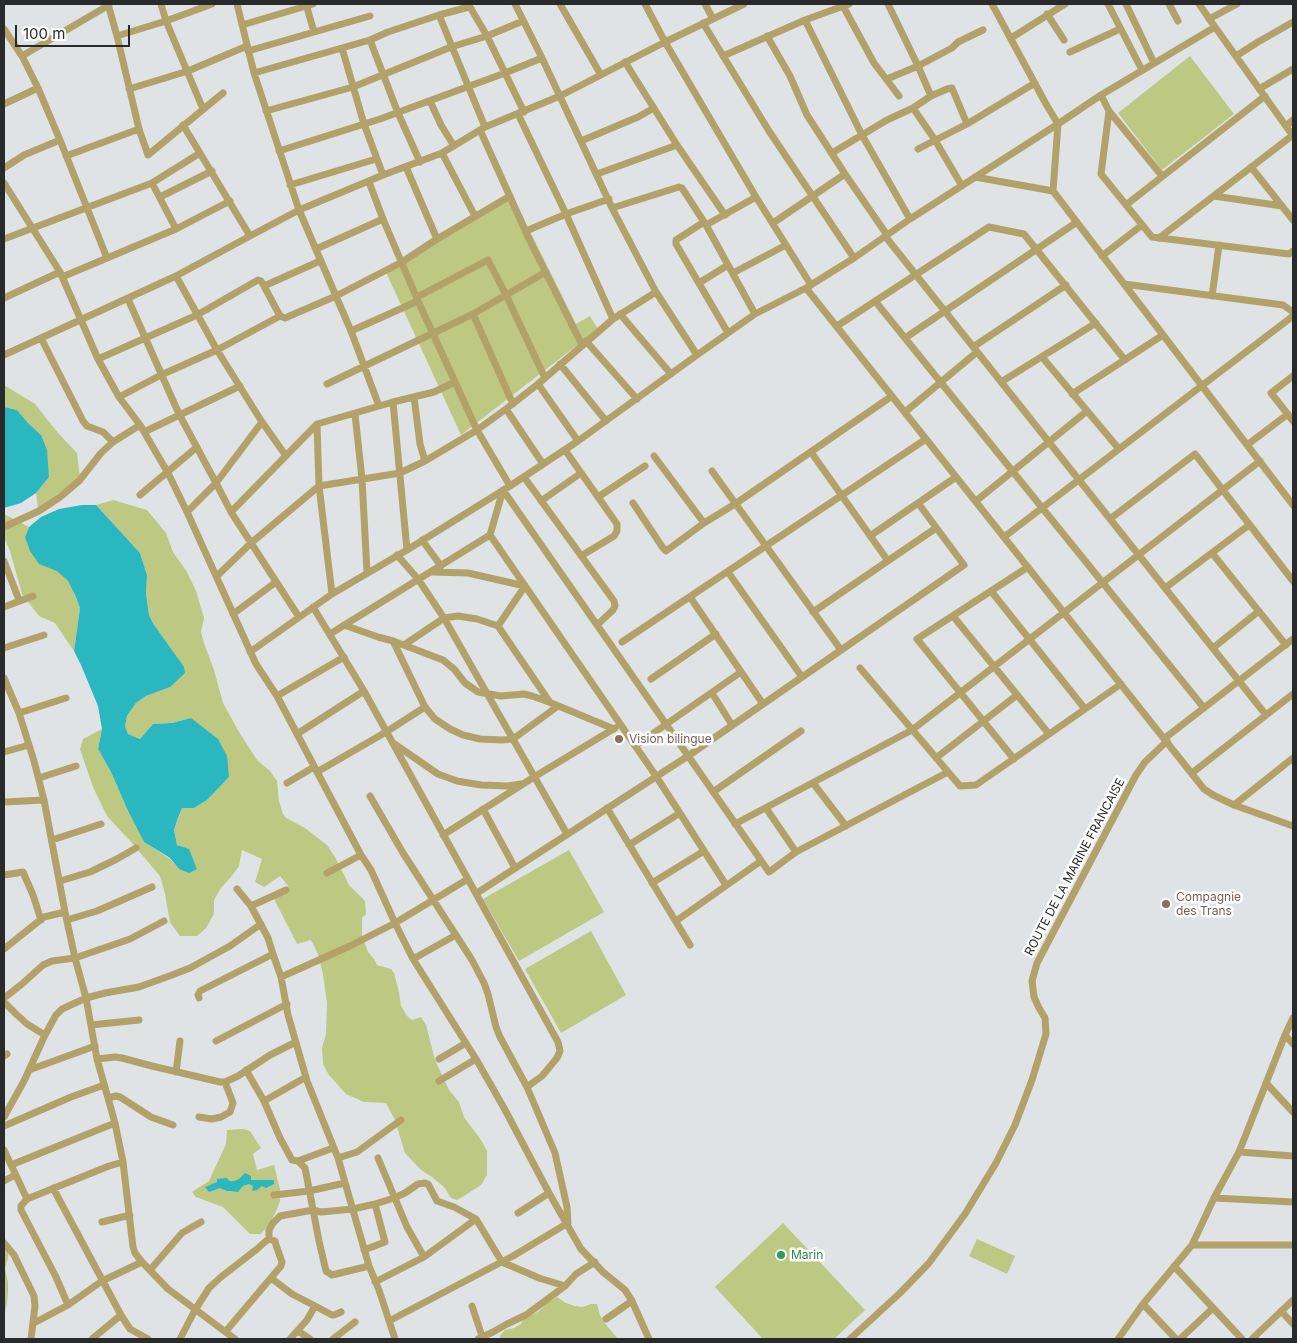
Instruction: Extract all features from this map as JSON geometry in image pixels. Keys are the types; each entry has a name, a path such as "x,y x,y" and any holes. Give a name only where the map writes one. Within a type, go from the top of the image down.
{"street":[{"path":"22,56 108,4 139,129 148,154 223,93"},
{"path":"161,4 166,21 204,108"},
{"path":"117,36 212,4"},
{"path":"237,4 254,73 290,185 351,331 379,406"},
{"path":"242,25 308,4 314,32"},
{"path":"515,4 612,208 656,292 697,355"},
{"path":"560,4 601,75"},
{"path":"645,4 665,42 809,287 836,326 1204,789 1234,805 1293,826"},
{"path":"705,4 713,18"},
{"path":"4,355 176,276 299,210 442,153 483,129 560,96 744,4"},
{"path":"888,4 931,96"},
{"path":"992,4 1058,124 1053,191 1293,505"},
{"path":"1011,38 1065,4"},
{"path":"1108,4 1142,70"},
{"path":"1126,4 1154,63"},
{"path":"1169,4 1178,21"},
{"path":"1159,238 1293,135 1199,4"},
{"path":"1209,19 1237,4"},
{"path":"723,56 805,20 846,5 874,62 899,96"},
{"path":"254,73 370,40 458,6 470,8 488,36 613,319"},
{"path":"1048,14 1064,40"},
{"path":"438,15 468,86 510,196 546,272 584,343 637,399"},
{"path":"130,89 188,71 248,49 370,16"},
{"path":"805,20 862,135 910,219"},
{"path":"266,111 353,87 451,47 488,36 523,21"},
{"path":"1236,56 1293,22"},
{"path":"703,23 769,131 854,258"},
{"path":"1070,52 1120,28"},
{"path":"250,652 332,594 407,550 578,442 755,314 809,287 910,219 1101,96 1215,28"},
{"path":"4,29 6,38 22,56 38,88 107,258"},
{"path":"886,79 918,66 952,48 958,42 983,30"},
{"path":"767,36 790,76 807,115 886,235 915,275 1266,715"},
{"path":"370,40 398,113 420,162"},
{"path":"342,48 364,124 383,175"},
{"path":"279,151 398,113 542,58"},
{"path":"625,62 677,145 725,215"},
{"path":"1260,89 1293,69"},
{"path":"918,149 968,124 1035,83"},
{"path":"4,104 38,88"},
{"path":"832,153 887,120 913,108 947,88 952,88 968,124"},
{"path":"1101,96 1109,111 1162,176"},
{"path":"1126,205 1264,96"},
{"path":"430,101 441,125 454,146"},
{"path":"581,141 638,117 654,108"},
{"path":"913,108 962,186"},
{"path":"1109,111 1101,174 1152,237 1289,254 1293,251"},
{"path":"1286,126 1293,120"},
{"path":"183,125 250,236"},
{"path":"66,156 139,129"},
{"path":"4,168 24,155 60,140"},
{"path":"597,174 677,145"},
{"path":"4,239 152,183 200,153"},
{"path":"442,153 475,216"},
{"path":"290,185 376,159"},
{"path":"406,167 437,239"},
{"path":"1250,167 1293,220"},
{"path":"160,197 212,171"},
{"path":"773,223 845,174"},
{"path":"975,177 1053,191"},
{"path":"368,182 433,334 477,430 507,488 597,625 769,872 796,852 948,772"},
{"path":"4,183 61,274 98,359 168,473 256,664 277,696 315,770 371,870 414,959 476,1059 549,1193 582,1248 603,1272 625,1290 649,1339"},
{"path":"152,183 176,229"},
{"path":"612,208 679,187 682,188 705,223 755,314"},
{"path":"98,359 197,315 258,280 261,281 280,316 285,318 336,296 402,262 510,196"},
{"path":"1214,196 1282,206"},
{"path":"728,333 676,244 676,240 756,197"},
{"path":"526,231 609,199"},
{"path":"4,298 176,229 230,202"},
{"path":"316,248 383,219"},
{"path":"905,338 1077,222"},
{"path":"1102,256 1142,225"},
{"path":"836,326 989,227 1024,234 1125,360"},
{"path":"733,274 786,245"},
{"path":"1212,296 1219,245"},
{"path":"264,286 320,260"},
{"path":"351,331 418,299 488,260 545,378"},
{"path":"699,283 728,265"},
{"path":"326,384 473,314 546,272"},
{"path":"176,276 217,350 262,422 286,456"},
{"path":"1004,537 1293,314 1283,305 1124,284"},
{"path":"905,412 941,382 975,349 1066,285"},
{"path":"217,576 251,543 319,486 400,473 425,461 477,430 513,404 613,319 656,292"},
{"path":"128,299 179,414 231,512 299,617"},
{"path":"875,301 1204,708"},
{"path":"473,314 513,404"},
{"path":"620,314 671,374"},
{"path":"119,396 161,374 217,350 280,316"},
{"path":"1001,382 1096,323"},
{"path":"1072,394 1163,335"},
{"path":"41,338 83,421 87,426 103,432 114,442"},
{"path":"1042,357 1119,449"},
{"path":"560,364 606,421"},
{"path":"1293,376 1271,393 1293,421"},
{"path":"231,512 317,424 434,392 455,382"},
{"path":"538,384 578,442"},
{"path":"4,527 39,511 60,497 79,481 101,453 114,442 240,386"},
{"path":"633,503 666,551 704,523 735,504 892,396"},
{"path":"414,397 420,444 425,461"},
{"path":"393,402 407,550"},
{"path":"506,409 543,464"},
{"path":"976,501 1087,411"},
{"path":"355,414 362,480 367,572"},
{"path":"1247,445 1288,414"},
{"path":"187,512 216,483 262,422"},
{"path":"317,424 319,486 332,594"},
{"path":"622,642 926,439"},
{"path":"140,495 197,447"},
{"path":"565,450 617,524 617,531 614,536 581,556"},
{"path":"811,452 888,561"},
{"path":"1110,519 1195,454 1293,581"},
{"path":"654,456 704,523"},
{"path":"735,824 912,730 1260,461"},
{"path":"598,497 645,466"},
{"path":"712,471 840,650"},
{"path":"541,501 581,473"},
{"path":"524,477 614,601 615,606 613,610 597,625"},
{"path":"870,536 956,477"},
{"path":"330,634 490,535 507,488"},
{"path":"476,893 688,756 964,565 918,504"},
{"path":"1165,588 1250,525"},
{"path":"813,612 936,528"},
{"path":"490,535 617,727 635,746 656,776 726,885"},
{"path":"422,540 441,566"},
{"path":"1212,553 1286,644"},
{"path":"398,555 418,579 444,618 567,834"},
{"path":"4,561 19,600"},
{"path":"1014,759 917,639 1028,567"},
{"path":"431,572 468,573 525,586"},
{"path":"728,572 802,677"},
{"path":"233,614 276,582"},
{"path":"498,626 525,586"},
{"path":"991,591 1085,709"},
{"path":"4,607 32,596"},
{"path":"690,597 763,704"},
{"path":"313,607 364,691 558,1042 560,1051 557,1058 542,1076 527,1087"},
{"path":"1213,648 1259,611"},
{"path":"404,645 444,618 458,616 477,619 498,626 549,702"},
{"path":"952,616 1049,734"},
{"path":"344,625 442,660 454,669 465,683 478,692 501,696 524,694 617,727"},
{"path":"651,679 716,634"},
{"path":"4,648 44,635"},
{"name":"ROUTE DE LA MARINE FRANCAISE","path":"850,1339 900,1293 929,1263 965,1214 996,1163 1015,1125 1032,1080 1046,1034 1045,1018 1034,997 1032,981 1037,963 1136,775 1145,762 1166,740 1293,639"},
{"path":"393,641 425,706 436,719 463,735 480,739 512,739 558,706"},
{"path":"277,696 344,657"},
{"path":"860,668 960,786 976,785 1121,684"},
{"path":"635,746 741,672"},
{"path":"4,678 19,713 44,800 65,912 86,998 97,1059 115,1123 123,1162 133,1247 142,1262 168,1289 235,1339"},
{"path":"296,734 364,691"},
{"path":"712,693 732,725"},
{"path":"1192,773 1293,694"},
{"path":"936,758 1017,695"},
{"path":"19,713 66,698"},
{"path":"287,784 386,732 425,706"},
{"path":"443,835 617,727"},
{"path":"713,792 801,731"},
{"path":"391,741 438,774 457,782 508,786 524,783"},
{"path":"4,752 29,745"},
{"path":"1234,805 1293,758"},
{"path":"39,778 76,766"},
{"path":"813,783 846,826"},
{"path":"370,796 403,853 472,960 484,983 500,1037 527,1087 544,1124 557,1160 567,1207 568,1223"},
{"path":"4,802 44,800"},
{"path":"607,808 690,945"},
{"path":"766,808 796,852"},
{"path":"483,809 515,868"},
{"path":"629,845 680,813"},
{"path":"52,840 101,824"},
{"path":"60,881 90,872 136,848"},
{"path":"652,883 704,851"},
{"path":"327,873 361,855"},
{"path":"676,921 761,861"},
{"path":"4,875 23,872 41,920"},
{"path":"281,977 350,946 395,923 468,879"},
{"path":"67,920 97,911 152,888"},
{"path":"237,889 251,906 274,954 281,977 288,1015 306,1077 338,1158 369,1266 395,1339"},
{"path":"251,906 286,890"},
{"path":"4,949 41,920 65,912"},
{"path":"4,998 43,966 52,961 75,958 130,939 164,921"},
{"path":"4,1117 45,1035 62,1008 86,998 139,987 172,975 230,946 261,924"},
{"path":"414,959 456,935"},
{"path":"199,998 198,994 200,991 274,954"},
{"path":"4,1002 27,1024 45,1035"},
{"path":"216,1041 287,1004"},
{"path":"1118,1339 1143,1304 1192,1246 1214,1198 1239,1152 1284,1035 1293,1018"},
{"path":"91,1026 139,1020"},
{"path":"1284,1035 1293,1044"},
{"path":"176,1072 180,1041"},
{"path":"97,1059 122,1058 225,1082 296,1042"},
{"path":"438,1059 466,1043"},
{"path":"29,1070 95,1046"},
{"path":"439,1081 476,1059"},
{"path":"246,1070 264,1101 292,1160 298,1161 333,1148"},
{"path":"264,1101 306,1077"},
{"path":"199,1117 212,1119 230,1112 233,1103 225,1082"},
{"path":"1266,1083 1293,1112"},
{"path":"4,1126 104,1085"},
{"path":"108,1098 120,1097 151,1117 173,1125"},
{"path":"338,1158 357,1152 401,1120"},
{"path":"11,1165 115,1123"},
{"path":"4,1150 27,1199"},
{"path":"1239,1152 1293,1156"},
{"path":"378,1158 407,1226 424,1257"},
{"path":"298,1161 305,1168 319,1241 328,1274 332,1275 369,1266"},
{"path":"68,1305 56,1277 21,1210 21,1206 27,1199 123,1162"},
{"path":"4,1181 16,1175"},
{"path":"274,1195 309,1191 345,1183"},
{"path":"269,1239 269,1230 280,1216 313,1210 321,1212 353,1209 375,1204 394,1198 418,1184 424,1183 428,1184 437,1201 454,1207 476,1219 502,1262 539,1278 565,1286"},
{"path":"53,1188 121,1315 130,1329 148,1339"},
{"path":"518,1213 549,1193"},
{"path":"1214,1198 1293,1202"},
{"path":"364,1250 385,1242 375,1204"},
{"path":"102,1222 130,1215"},
{"path":"376,1282 424,1257 476,1219"},
{"path":"150,1270 182,1233 201,1222"},
{"path":"390,1321 502,1262 568,1223"},
{"path":"226,1331 281,1266 282,1262 275,1241 269,1239"},
{"path":"180,1339 209,1288 220,1277 269,1239"},
{"path":"4,1244 14,1255 34,1296 34,1323 31,1339"},
{"path":"1192,1246 1293,1245"},
{"path":"34,1323 68,1305 102,1282 142,1262"},
{"path":"472,1306 481,1339 526,1315 565,1286 576,1274 595,1262"},
{"path":"1174,1266 1242,1339"},
{"path":"271,1278 292,1294 332,1315 341,1312"},
{"path":"1252,1339 1293,1300"},
{"path":"606,1319 632,1301"},
{"path":"1143,1304 1176,1339"},
{"path":"290,1339 307,1320 316,1306"},
{"path":"1185,1338 1213,1308"},
{"path":"1281,1311 1293,1324"},
{"path":"92,1339 121,1315"},
{"path":"333,1339 356,1322"},
{"path":"298,1331 310,1339"}],"green space":[{"path":"1190,56 1234,114 1162,170 1118,113"},
{"path":"510,197 514,199 576,324 590,316 598,329 461,435 385,270"},
{"path":"4,385 35,404 77,453 80,478 38,508 36,493 49,477 41,435 17,410 4,407"},
{"path":"113,500 147,510 166,533 173,552 187,572 196,591 204,618 201,632 223,703 257,760 270,771 277,781 279,801 283,814 286,818 305,828 327,845 349,885 365,901 366,914 362,918 362,935 368,952 377,965 391,969 394,973 401,1006 407,1016 412,1020 421,1017 426,1025 435,1060 449,1090 459,1102 464,1117 487,1151 487,1175 481,1185 457,1200 451,1198 444,1187 421,1170 405,1153 395,1120 386,1103 364,1102 346,1094 329,1075 323,1064 322,1048 326,1034 327,1003 323,974 318,954 311,940 297,944 272,895 289,887 280,876 264,887 255,882 262,859 242,850 239,866 214,900 214,914 206,928 197,936 180,936 170,922 160,876 107,816 93,787 80,749 83,739 102,729 98,749 144,842 170,859 179,869 197,869 189,850 177,845 174,830 182,808 194,808 207,800 229,777 191,718 172,723 153,724 140,739 128,734 125,726 127,716 136,703 146,696 170,687 154,625 149,615 146,594 147,575 140,553 96,505"},
{"path":"4,514 29,527 25,537 39,564 57,570 68,581 80,608 74,651 55,623 39,616 22,594 10,551 4,537"},
{"path":"569,850 604,912 519,961 483,899"},
{"path":"591,931 626,995 561,1033 525,969"},
{"path":"243,1129 250,1131 261,1148 253,1154 257,1170 274,1165 280,1189 280,1201 277,1209 270,1223 261,1234 250,1234 223,1207 196,1197 192,1192 209,1181 226,1144 227,1130"},
{"name":"Marin","path":"783,1223 865,1310 834,1339 763,1339 715,1287"},
{"path":"977,1239 1015,1256 1007,1274 969,1256"},
{"path":"4,1244 8,1245 8,1258 5,1268 8,1291 4,1314"},
{"path":"557,1297 575,1306 582,1307 597,1304 603,1321 618,1339 500,1339 505,1330 521,1324 523,1320 539,1311"}],"water":[{"path":"4,407 17,410 41,435 47,450 49,477 36,493 21,503 4,508"},
{"path":"82,505 96,505 140,553 147,575 146,594 149,615 184,667 185,673 170,687 146,696 136,703 127,716 125,726 128,734 140,739 153,724 172,723 191,718 218,739 227,756 229,777 207,800 194,808 182,808 174,830 177,845 189,849 197,869 189,873 179,869 170,858 144,842 128,811 111,772 98,749 102,729 98,706 74,651 80,608 76,597 68,581 57,571 39,564 30,551 25,537 29,527 41,517 59,509"},
{"path":"245,1173 251,1176 251,1180 274,1180 274,1184 266,1188 262,1186 252,1191 253,1186 249,1184 243,1186 238,1192 220,1188 209,1192 205,1187 217,1182 217,1179 227,1178 229,1181 234,1181"}],"place":[{"name":"Vision bilingue","path":"619,739"},
{"name":"Compagnie des Trans","path":"1166,904"},
{"name":"Marin","path":"781,1255"}]}
